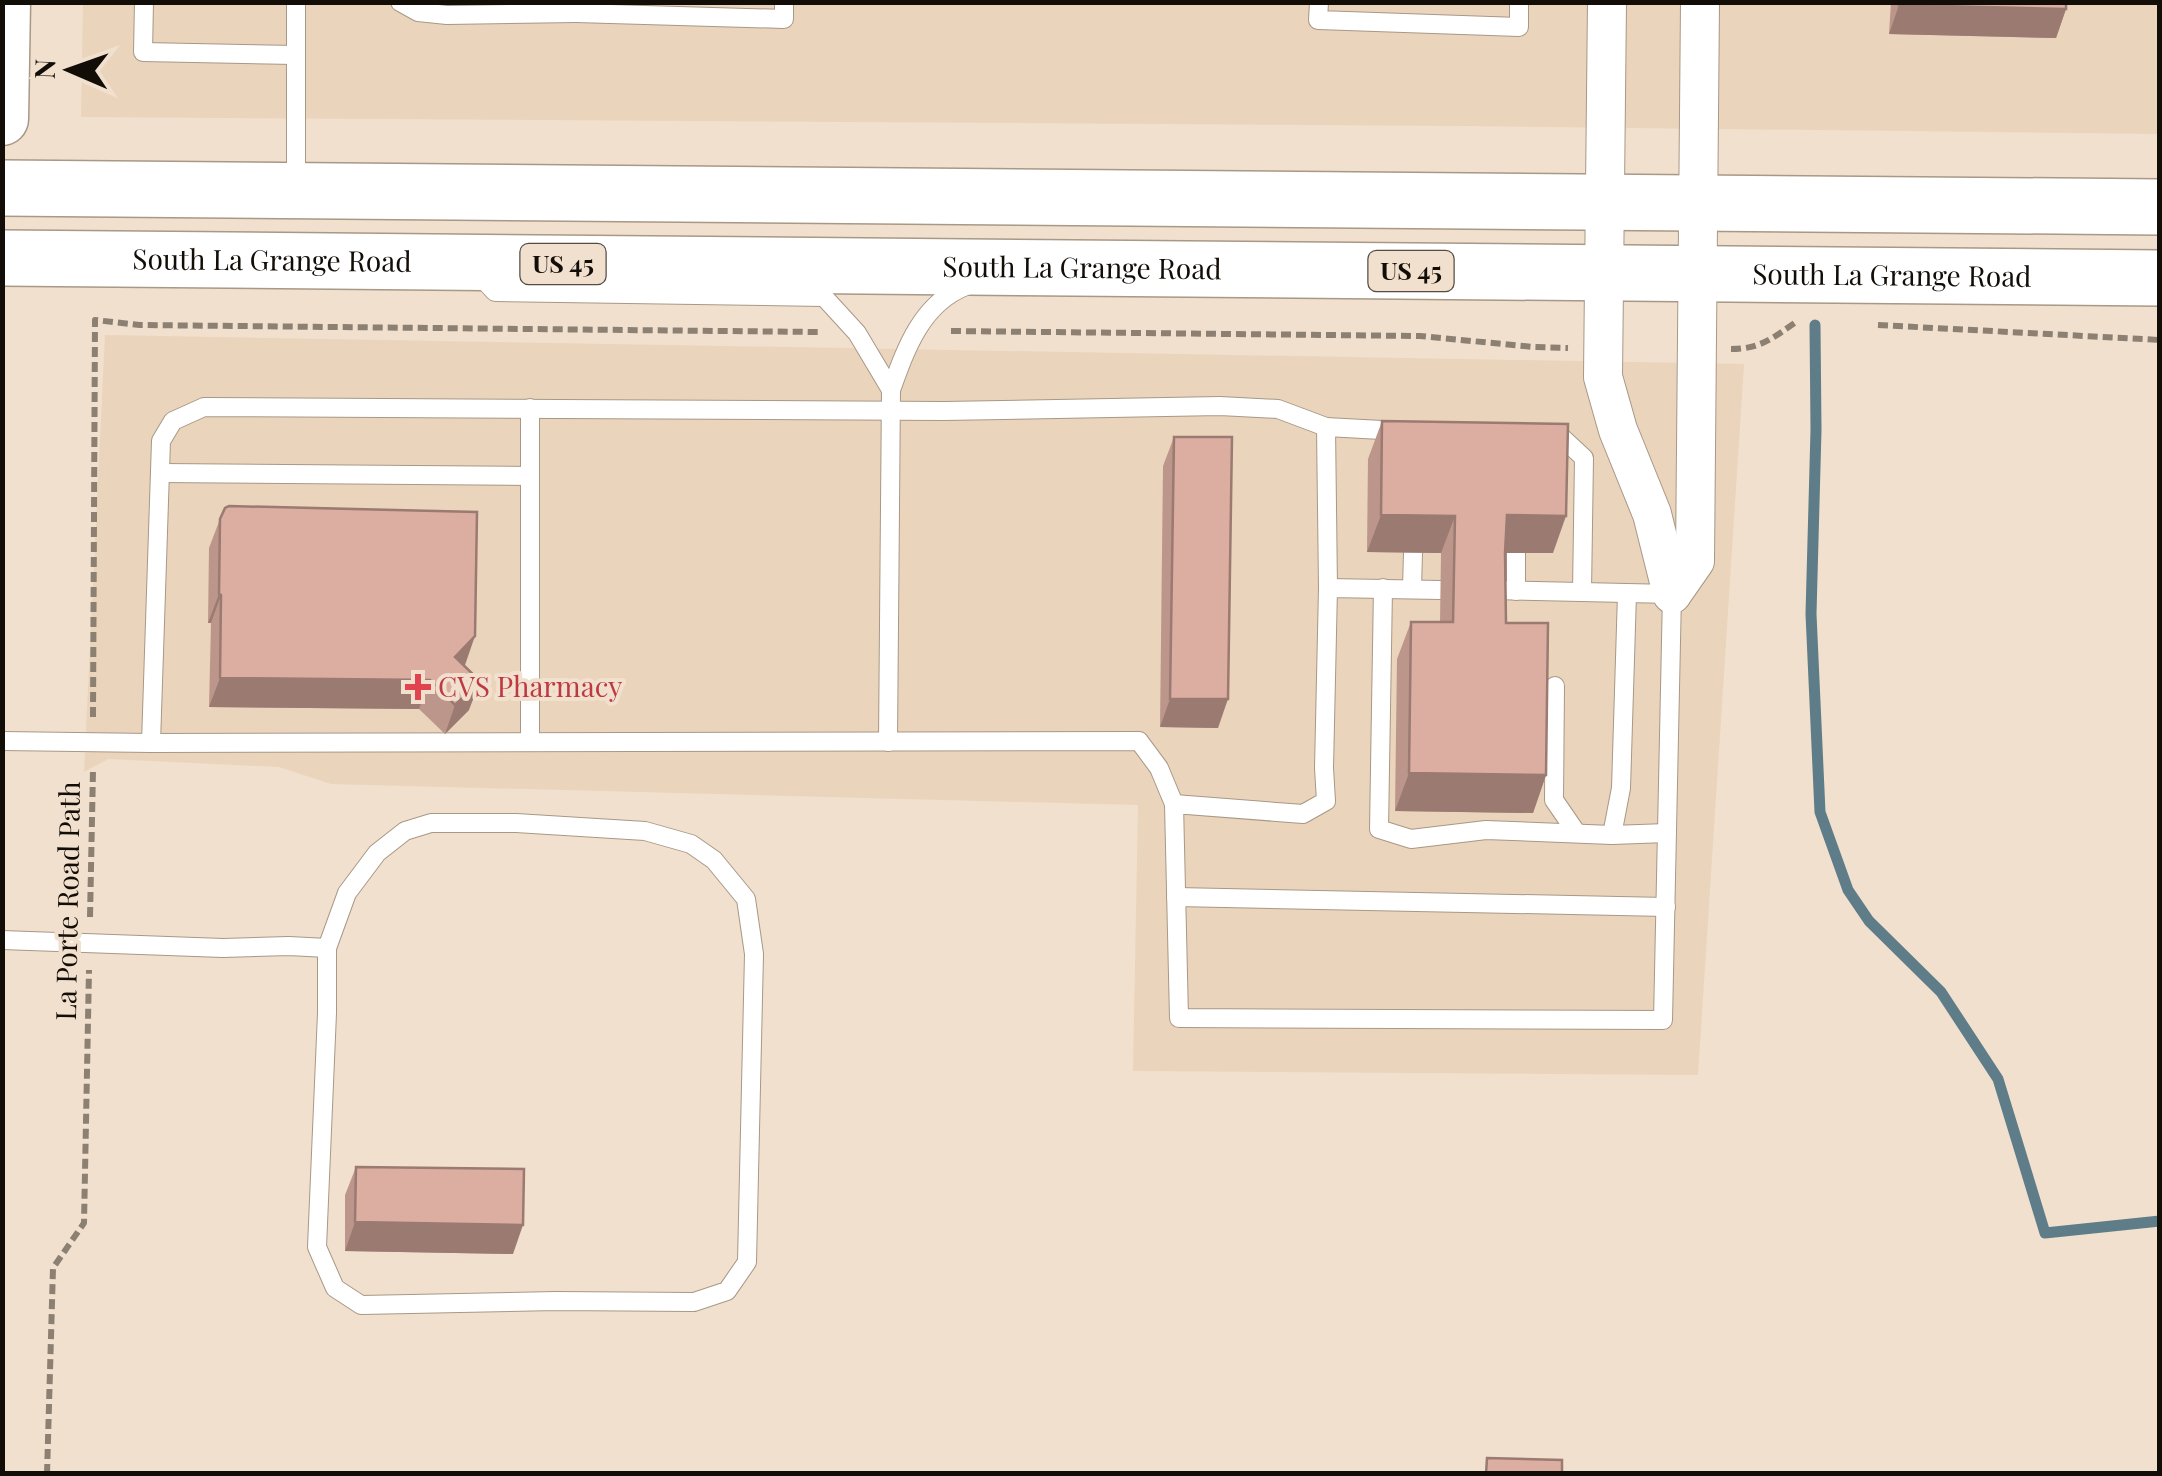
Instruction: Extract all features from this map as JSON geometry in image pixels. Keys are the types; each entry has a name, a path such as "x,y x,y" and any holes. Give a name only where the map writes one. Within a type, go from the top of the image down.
{"main road":[{"path":"2,188 2160,207"},
{"name":"South La Grange Road","path":"2,258 2160,278"}],"street":[{"path":"2,118 4,2"},
{"path":"1607,2 1603,376 1618,430 1652,514 1672,594"},
{"path":"1672,594 1695,560 1700,2"}],"lane":[{"path":"144,2 143,52 295,55"},
{"path":"296,2 296,191"},
{"path":"400,2 418,12 447,15 576,8 687,10 784,19 784,2"},
{"path":"1318,2 1318,20 1519,27 1519,2"},
{"path":"467,263 495,292 824,298 857,333 891,390"},
{"path":"888,742 891,390 920,322 948,293 1013,268"},
{"path":"151,743 161,441 173,421 204,408 944,411 1220,406 1278,409 1326,427 1416,432 1416,446"},
{"path":"530,408 530,742"},
{"path":"1174,804 1303,814 1326,801 1326,427"},
{"path":"1530,434 1557,434 1584,458 1582,592"},
{"path":"160,473 530,476"},
{"path":"1412,588 1414,552"},
{"path":"1516,553 1516,591"},
{"path":"1328,588 1441,590"},
{"path":"1383,588 1379,830 1411,840 1486,830 1667,833"},
{"path":"2,741 1139,741 1158,768 1174,804 1179,1018 1663,1020 1672,594 1491,590"},
{"path":"1612,835 1621,788 1628,594"},
{"path":"1555,686 1554,800 1576,832"},
{"path":"430,823 516,823 645,831 691,844 714,860 746,899 754,954 747,1262 727,1291 694,1302 361,1304 334,1288 317,1247 327,948 347,893 377,854 404,831 430,823"},
{"path":"1176,897 1666,907"},
{"path":"2,940 327,948"}],"path":[{"name":"La Porte Road Path","path":"47,1474 53,1268 84,1223 93,742 94,320 140,326 857,333"},
{"path":"1697,349 1744,349 1766,343 1798,321"},
{"path":"1873,325 2160,340"},
{"path":"916,331 1420,336 1534,347 1604,348"}],"shaded area":[{"path":"83,3 2159,3 2159,134 81,117"},
{"path":"105,335 1744,364 1698,1075 1133,1071 1138,805 331,784 279,767 108,759 84,772"}],"building":[{"path":"2066,2 2066,9 1899,5"},
{"path":"1382,421 1568,424 1566,516 1507,515 1506,623 1548,623 1546,775 1409,773 1411,622 1453,622 1455,516 1381,515"},
{"path":"1174,437 1232,437 1228,699 1170,699"},
{"name":"CVS Pharmacy","path":"229,506 477,512 475,636 455,657 480,681 455,705 430,680 220,678 220,519"},
{"path":"356,1167 524,1169 523,1225 355,1222"},
{"path":"1487,1458 1562,1460 1562,1474 1486,1474"}],"waterway":[{"path":"1815,325 1811,614 1820,812 1848,890 1869,921 1941,992 1998,1079 2045,1233 2160,1221"}],"place":[{"name":"CVS Pharmacy","path":"418,687"}]}
